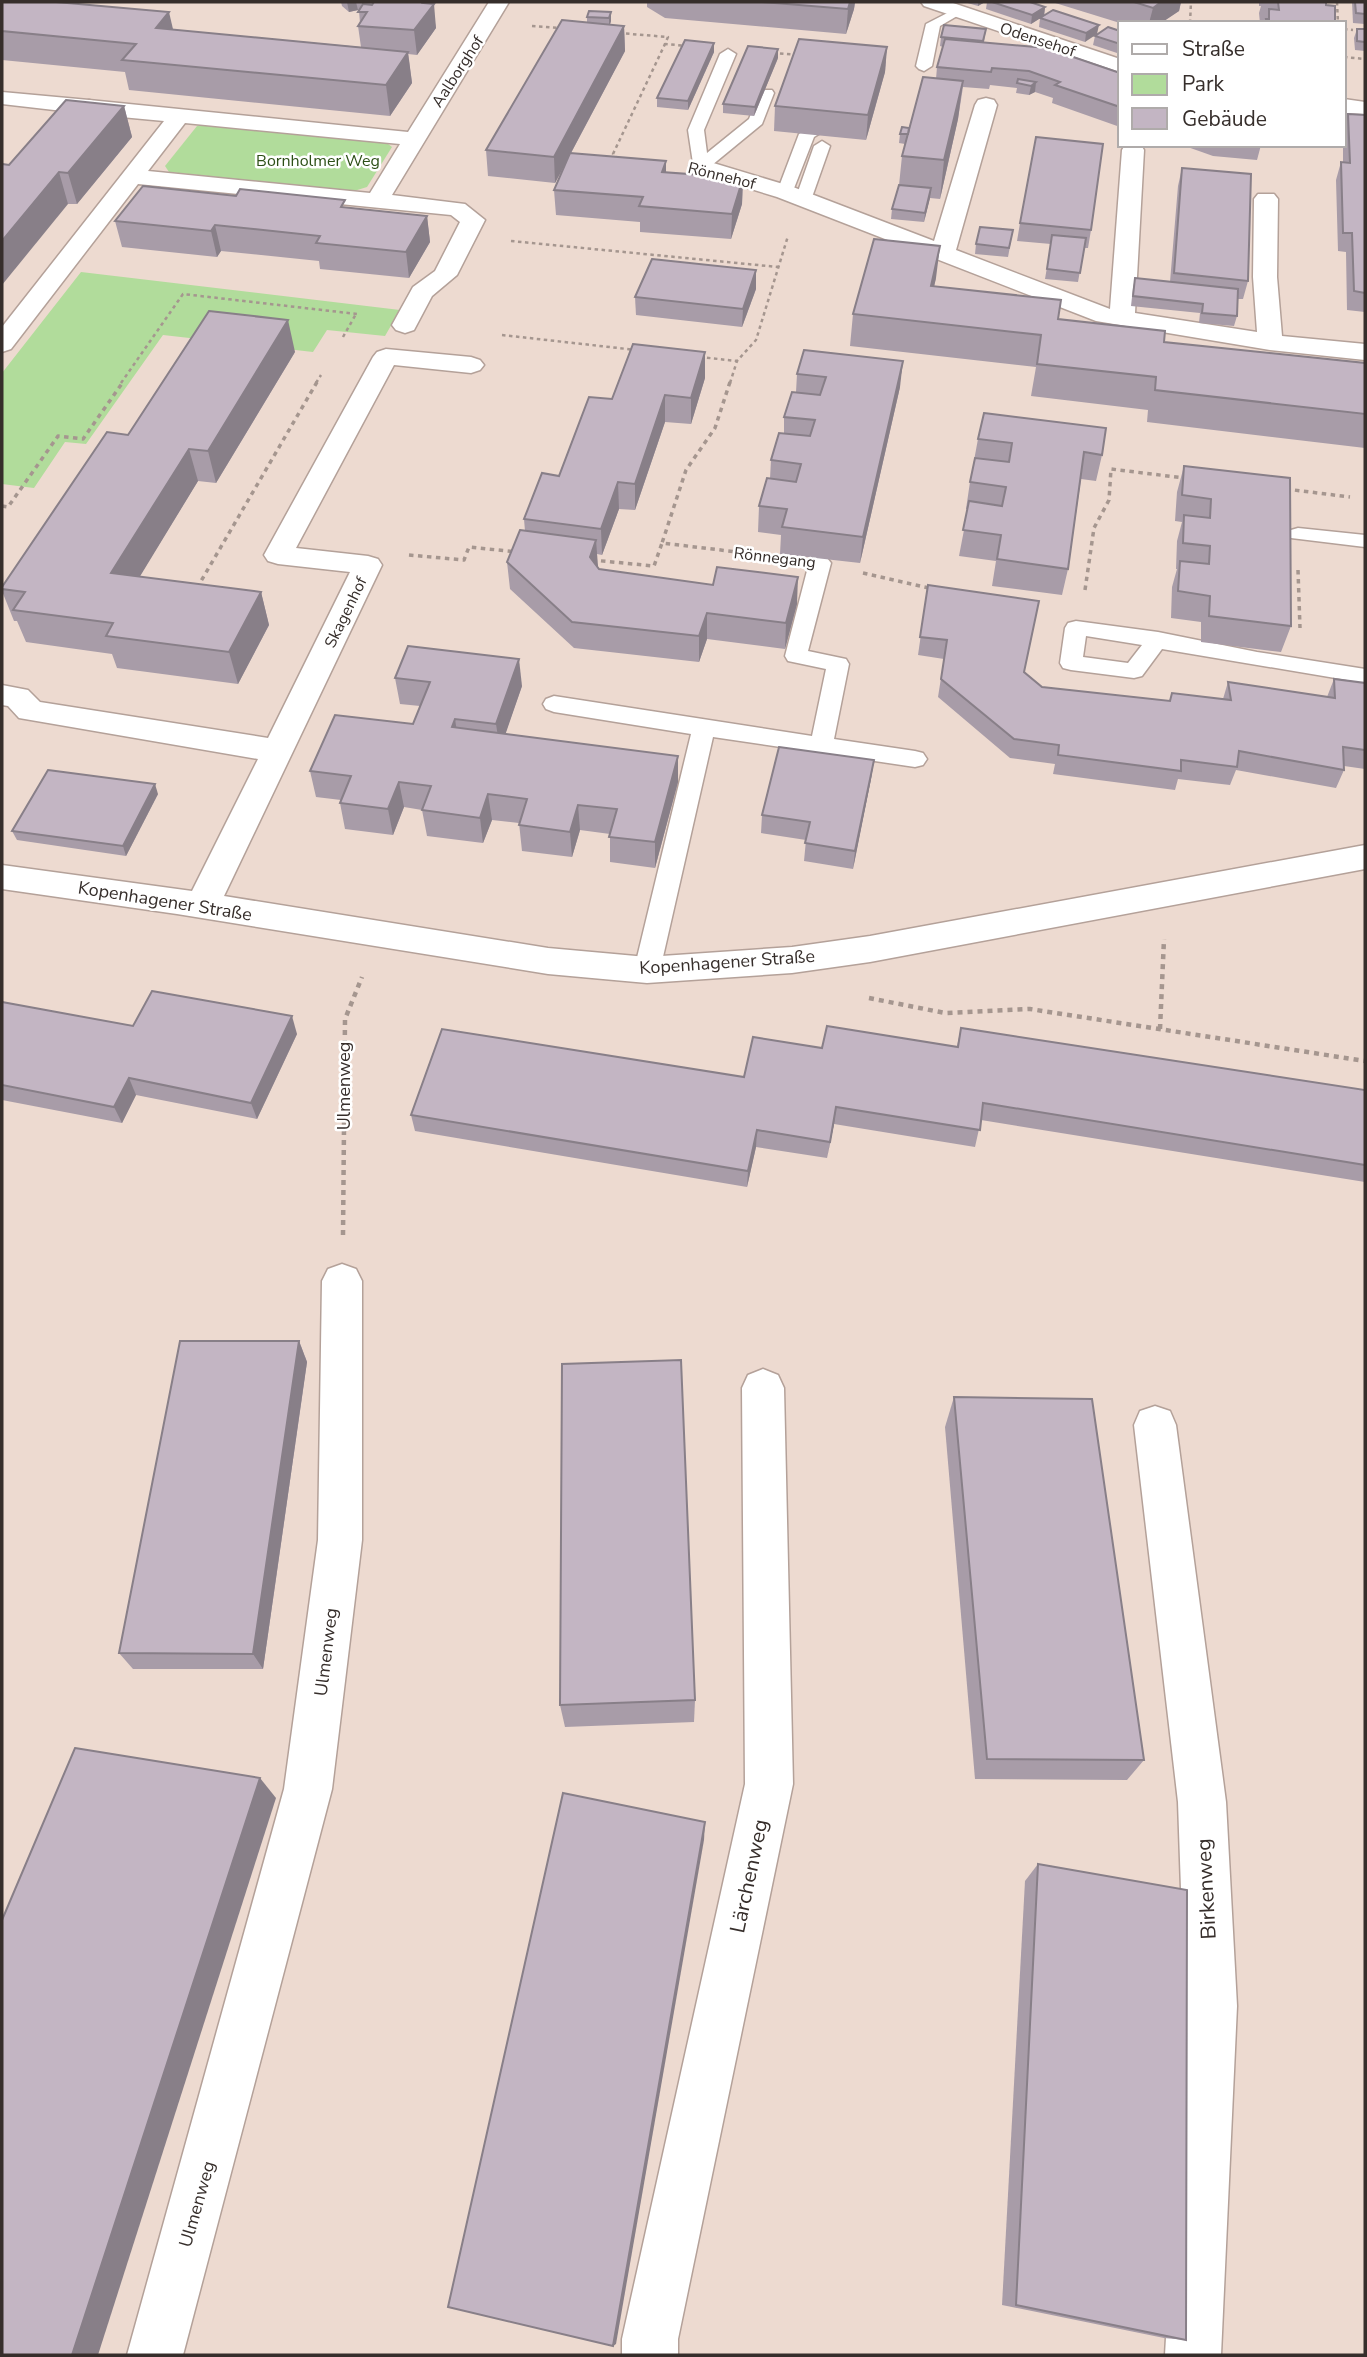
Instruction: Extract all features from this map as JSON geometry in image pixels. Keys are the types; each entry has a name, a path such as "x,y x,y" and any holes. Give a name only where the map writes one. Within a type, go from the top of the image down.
{"street":[{"name":"Aalborghof","path":"414,139 499,2"},
{"name":"Odensehof","path":"930,2 1118,65"},
{"path":"2,97 414,139 376,202"},
{"path":"943,252 986,105"},
{"path":"1346,106 1365,108"},
{"path":"2,344 179,116"},
{"path":"1122,318 1133,150"},
{"name":"Rönnehof","path":"701,166 794,196 1105,316 1270,342 1365,352"},
{"path":"132,176 457,209 473,220 445,275 422,292 406,322"},
{"path":"1266,199 1265,277 1270,342"},
{"name":"Skagenhof","path":"202,905 368,565 278,555 386,357 471,365"},
{"path":"2,695 18,697 30,711 278,751"},
{"name":"Kopenhagener Straße","path":"2,877 202,905 379,936 548,961 647,970 792,960 870,949 1365,857"},
{"name":"Ulmenweg","path":"155,2355 308,1789 340,1540 342,1281"},
{"name":"Lärchenweg","path":"650,2355 650,2339 769,1784 764,1388"},
{"name":"Birkenweg","path":"1155,1424 1202,1802 1211,2006 1193,2355"}],"lane":[{"path":"924,66 933,24 957,12"},
{"path":"701,166 696,130 728,54"},
{"path":"794,196 807,135 822,127 833,92"},
{"path":"701,166 755,121 766,93"},
{"path":"794,196 825,136"},
{"path":"1297,534 1365,541"},
{"path":"820,563 796,656 838,664 821,746"},
{"path":"1158,639 1134,671 1071,663 1076,628 1158,639 1301,669 1365,676"},
{"path":"554,704 915,760"},
{"path":"647,970 704,729"}],"path":[{"path":"1190,21 1191,2"},
{"path":"1337,2 1338,21"},
{"path":"488,22 571,29"},
{"path":"1346,29 1353,30"},
{"path":"612,33 668,37 665,44 692,46"},
{"name":"Rönnehof","path":"665,44 613,153 619,159 701,166"},
{"path":"761,52 801,56"},
{"path":"1346,57 1365,59"},
{"path":"588,559 654,566 686,470 715,428 737,361 756,340 788,233 827,210"},
{"path":"465,236 778,267"},
{"path":"2,506 8,508 58,436 83,439 183,294 406,322"},
{"path":"342,338 356,314"},
{"path":"493,334 642,350"},
{"path":"696,356 737,361"},
{"path":"210,590 197,589 322,374"},
{"path":"1076,628 1082,607 1094,528 1108,500 1111,469 1192,478"},
{"path":"1285,489 1352,497"},
{"path":"1297,534 1301,669"},
{"name":"Rönnegang","path":"662,543 820,563 940,590"},
{"path":"368,565 374,552 464,560 469,547 522,552"},
{"path":"1146,896 1164,942 1160,1029"},
{"name":"Ulmenweg","path":"342,1281 345,1019 379,936"},
{"path":"867,998 945,1013 1030,1009 1365,1061"}],"green space":[{"name":"Bornholmer Weg","path":"209,123 383,140 392,147 367,187 354,191 169,172 165,166 197,126"},
{"path":"81,272 400,310 385,336 327,330 313,352 163,335 86,444 65,442 34,488 2,484 2,373"}],"building":[{"path":"2,2 56,2 169,12 156,28 408,52 386,85 122,60 136,44 2,31"},
{"path":"374,2 434,4 414,30 358,26 367,12 358,12 363,4 372,5"},
{"path":"762,2 850,2 848,9"},
{"path":"992,2 1030,2 1045,7 1032,15"},
{"path":"1134,2 1161,2 1153,8"},
{"path":"1278,2 1326,2 1326,5 1335,6 1335,21 1266,21 1269,9 1279,10"},
{"path":"1355,2 1365,2 1365,14 1356,13"},
{"path":"1053,10 1099,25 1086,33 1040,18"},
{"path":"589,11 611,12 609,18 587,17"},
{"path":"562,20 624,26 554,157 486,150"},
{"path":"944,25 986,29 983,41 941,37"},
{"path":"1108,27 1118,30 1118,43 1095,36"},
{"path":"1357,29 1365,29 1365,42 1357,41"},
{"path":"799,39 887,47 868,115 775,106"},
{"path":"945,39 1047,48 1118,72 1118,106 1055,85 1060,82 1029,71 992,68 991,72 937,67"},
{"path":"685,40 714,43 688,101 657,98"},
{"path":"748,46 778,49 755,107 723,104"},
{"path":"923,77 963,81 944,160 902,156"},
{"path":"1018,79 1036,82 1031,86 1017,83"},
{"path":"66,100 124,106 68,173 59,172 2,241 2,164 9,165"},
{"path":"1348,114 1365,115 1365,293 1354,291 1352,233 1343,233 1341,162 1350,163"},
{"path":"902,127 909,128 908,134 900,134"},
{"path":"1036,137 1103,144 1091,230 1020,223"},
{"path":"570,153 666,161 662,172 743,178 732,214 639,206 643,197 554,190"},
{"path":"1182,168 1251,174 1248,281 1174,273"},
{"path":"899,185 931,188 925,213 892,209"},
{"path":"143,186 236,196 240,189 345,200 341,207 427,216 406,252 316,243 320,236 215,225 211,231 115,221"},
{"path":"980,227 1013,230 1009,248 976,244"},
{"path":"1052,235 1086,238 1080,273 1047,269"},
{"path":"874,239 940,246 931,286 1061,300 1058,319 1165,331 1164,342 1365,363 1365,414 1155,390 1156,377 1037,364 1041,335 853,314"},
{"path":"652,259 756,270 743,309 635,297"},
{"path":"1135,278 1238,289 1237,316 1202,313 1203,304 1133,296"},
{"path":"209,311 288,320 208,451 189,449 111,573 261,592 229,652 106,636 113,623 13,610 25,592 2,587 107,432 128,435"},
{"path":"633,344 705,352 691,398 665,395 635,484 618,482 601,529 524,519 542,473 559,476 589,397 612,399"},
{"path":"804,350 903,361 863,537 782,527 787,509 759,506 767,478 796,482 801,464 771,460 779,433 810,436 815,420 784,417 792,392 820,395 826,377 797,374"},
{"path":"984,413 1106,428 1102,455 1084,452 1068,569 997,559 1001,535 963,530 969,501 1002,506 1006,487 970,482 975,458 1009,462 1012,443 978,439"},
{"path":"1184,466 1290,478 1291,626 1209,616 1210,596 1178,591 1180,561 1209,564 1210,546 1183,543 1184,515 1210,518 1211,499 1182,495"},
{"path":"520,530 596,540 590,557 599,569 713,585 717,567 798,577 786,623 707,613 699,636 572,622 507,562"},
{"path":"928,585 1039,601 1024,672 1042,687 1170,701 1172,693 1231,700 1228,682 1335,698 1334,679 1365,683 1365,750 1343,747 1344,770 1239,751 1237,767 1181,760 1181,771 1058,755 1059,745 1014,739 941,679 947,640 920,637"},
{"path":"408,646 519,659 496,724 455,719 452,727 678,756 655,842 609,837 617,809 578,805 570,832 519,825 527,799 488,794 480,818 422,810 431,786 399,782 388,809 340,803 351,776 310,771 335,715 413,724 430,682 395,678"},
{"path":"779,747 874,760 855,851 805,843 810,822 762,815"},
{"path":"48,770 155,784 123,846 12,831"},
{"path":"152,991 292,1016 251,1103 129,1078 114,1107 2,1085 2,1002 133,1026"},
{"path":"827,1026 958,1047 961,1028 1365,1090 1365,1165 983,1103 980,1130 836,1107 830,1142 757,1130 748,1171 411,1115 442,1029 744,1077 753,1037 822,1048"},
{"path":"180,1341 299,1341 253,1654 119,1653"},
{"path":"681,1360 695,1700 560,1705 562,1364"},
{"path":"954,1397 1092,1399 1144,1760 987,1759"},
{"path":"75,1748 260,1778 72,2355 2,2355 2,1920"},
{"path":"563,1793 705,1822 613,2346 448,2307"},
{"path":"1038,1864 1187,1890 1186,2340 1016,2305"}]}
